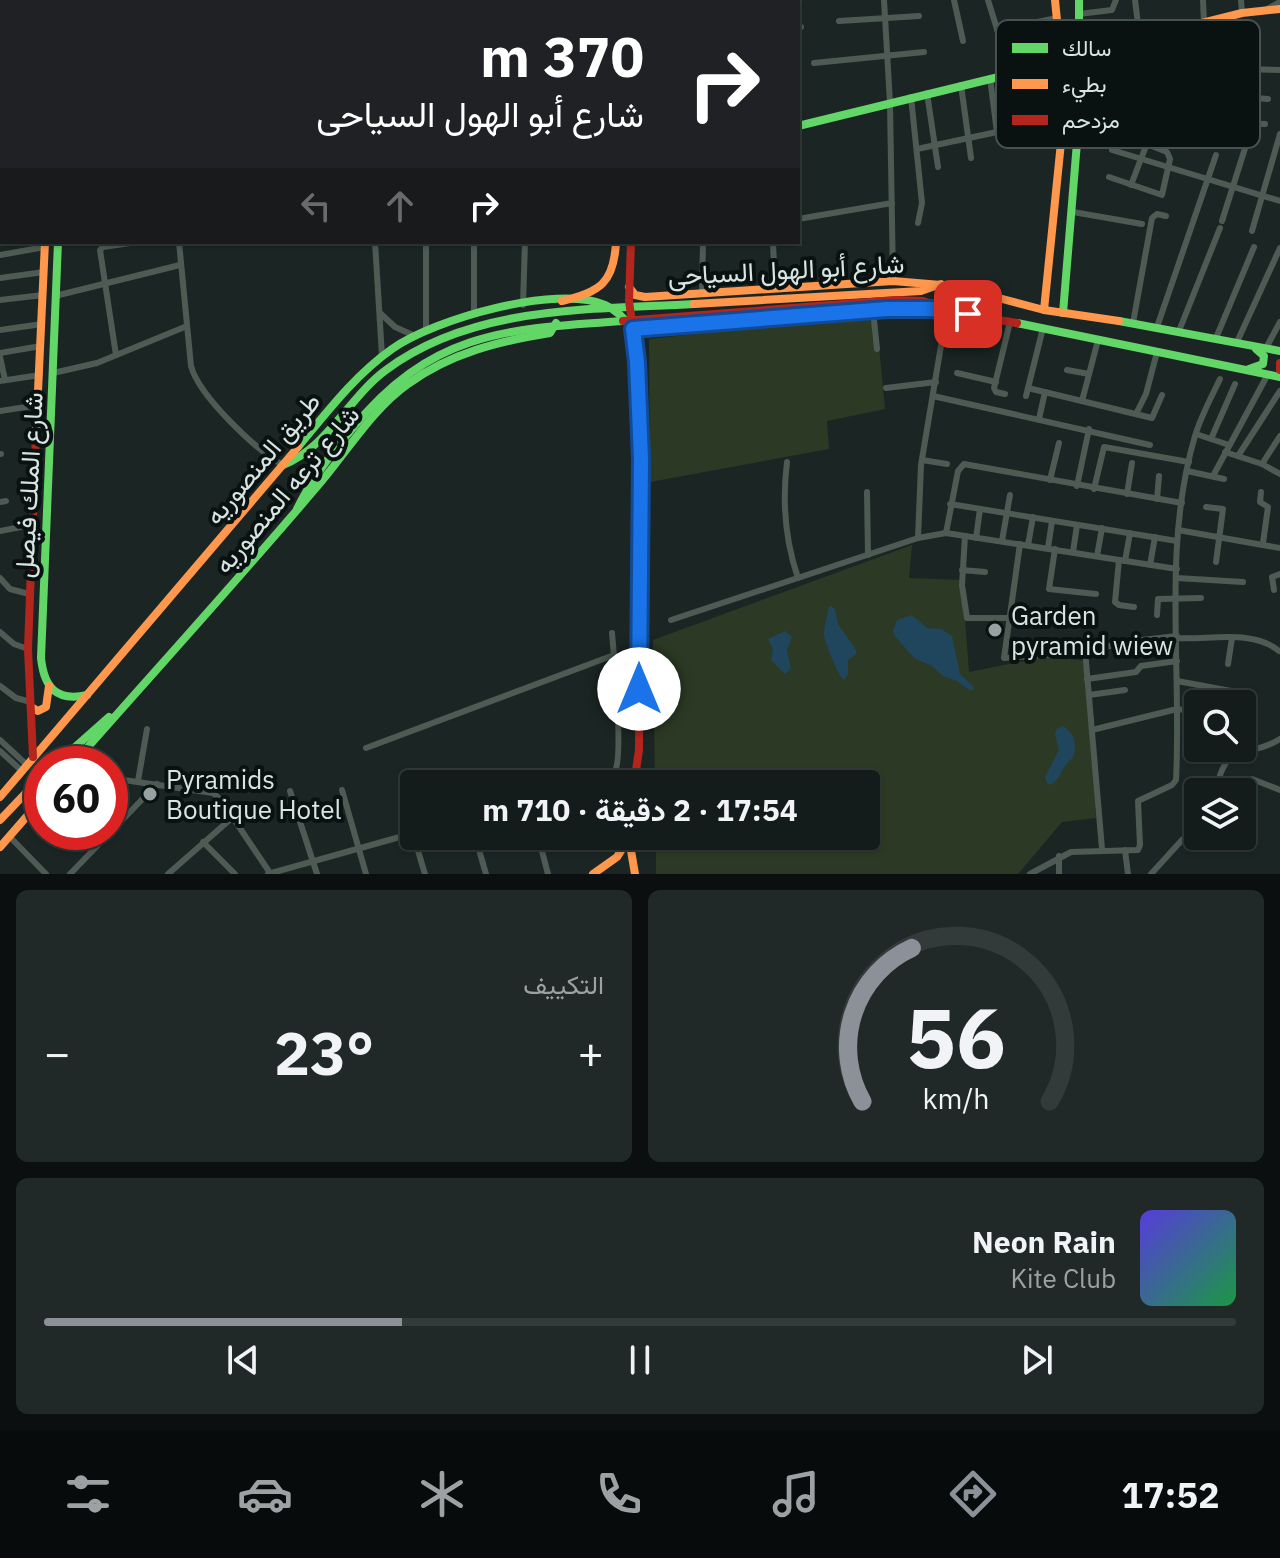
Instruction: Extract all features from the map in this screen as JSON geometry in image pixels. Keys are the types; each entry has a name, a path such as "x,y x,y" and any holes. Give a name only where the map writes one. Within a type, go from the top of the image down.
{"main road":[{"path":"1055,0 1057,18"},
{"path":"1079,0 1079,20"},
{"path":"1216,20 1242,13 1280,9"},
{"path":"800,126 996,77"},
{"path":"1044,310 1061,148"},
{"path":"1063,313 1077,148"},
{"name":"شارع الملك فيصل","path":"49,686 43,672 42,622 58,244"},
{"path":"562,301 591,295 600,288 614,266 616,244"},
{"path":"631,244 629,286 638,328"},
{"name":"شارع الملك فيصل","path":"28,746 31,525 45,245"},
{"name":"شارع أبو الهول السياحى","path":"629,286 635,295 645,297 893,281 941,284 1044,310 1157,327 1280,351"},
{"path":"1047,283 1054,288 1065,286"},
{"path":"283,465 293,463 305,454 359,394 392,365 429,344 478,326 523,317 595,311 921,291 941,284"},
{"path":"636,770 639,750 641,459 636,314 639,303 645,297"},
{"path":"297,509 312,478 359,417 386,389 430,358 487,335 524,328 896,300 923,301 947,310"},
{"name":"طريق المنصوريه","path":"43,746 347,389 382,356 426,329 474,314 549,302 601,303 638,328"},
{"name":"شارع ترعه المنصوريه","path":"89,746 297,509 365,426 407,384 465,353 506,340 550,333 555,327 557,315 549,302"},
{"name":"شارع أبو الهول السياحى","path":"638,328 873,310 947,310 1280,377"},
{"path":"1244,369 1257,368 1264,360 1262,353 1250,345"},
{"path":"1280,363 1280,370"},
{"path":"31,704 38,711 46,707 49,686 66,697 87,695"},
{"path":"77,746 120,711"},
{"name":"طريق المنصوريه","path":"0,797 24,769"},
{"path":"0,820 24,795"},
{"path":"0,847 24,819"},
{"path":"593,874 617,857 621,850"},
{"path":"631,850 635,874"}],"street":[{"path":"884,0 890,103 893,281"},
{"path":"954,0 963,41"},
{"path":"988,0 996,27"},
{"path":"1079,14 1112,10 1116,0"},
{"path":"1135,0 1138,20"},
{"path":"1203,0 1204,20"},
{"path":"1241,0 1242,13"},
{"path":"1267,9 1280,2"},
{"path":"839,21 919,16"},
{"path":"1047,20 1057,18"},
{"path":"814,63 924,52"},
{"path":"1260,69 1280,70"},
{"path":"990,78 996,124"},
{"path":"961,85 971,158"},
{"path":"927,93 938,167"},
{"path":"911,97 922,203 918,223"},
{"path":"1260,98 1268,99"},
{"path":"1260,124 1265,124"},
{"path":"917,149 996,132"},
{"path":"1252,231 1280,134"},
{"path":"1131,185 1146,148"},
{"path":"1109,177 1162,195 1169,154 1156,148"},
{"path":"1179,331 1235,186 1245,148"},
{"path":"1112,150 1280,201"},
{"path":"1157,327 1216,155"},
{"path":"800,219 892,203"},
{"path":"1073,212 1142,224"},
{"path":"1133,323 1152,218 1157,214 1166,216"},
{"path":"116,355 101,248 125,244"},
{"path":"179,244 191,366 199,386 260,450 283,465"},
{"path":"375,244 382,356"},
{"path":"426,244 426,329"},
{"path":"474,244 474,314"},
{"path":"523,305 525,244"},
{"path":"702,294 703,244"},
{"path":"773,244 775,289"},
{"path":"0,255 45,245"},
{"path":"1216,338 1254,247"},
{"path":"1237,342 1280,248"},
{"path":"55,296 180,265"},
{"path":"0,278 44,272"},
{"path":"0,300 43,295"},
{"path":"873,310 877,349"},
{"path":"918,538 922,460 947,310"},
{"path":"380,313 395,327 414,335"},
{"path":"1005,394 995,390 1010,322"},
{"path":"1266,348 1280,322"},
{"path":"0,330 42,324"},
{"path":"53,373 97,363 187,326"},
{"path":"1026,396 1043,328"},
{"path":"1082,401 1098,340"},
{"path":"40,375 2,381 0,355 41,346"},
{"path":"1136,414 1149,384 1157,352"},
{"path":"1067,370 1089,374"},
{"path":"957,373 996,382"},
{"path":"1213,476 1268,374"},
{"path":"1030,874 1059,856 1075,851 1136,850 1140,845 1138,801 1172,785 1176,777 1178,530 1196,434 1220,379"},
{"path":"886,388 936,382"},
{"path":"1211,439 1235,384"},
{"path":"1028,388 1152,418 1162,395"},
{"path":"1238,456 1280,391"},
{"path":"1039,419 1045,392"},
{"path":"933,396 1150,445"},
{"path":"0,411 39,405"},
{"path":"1077,486 1089,429"},
{"path":"1196,434 1280,474"},
{"path":"1262,464 1280,436"},
{"path":"1050,480 1059,443"},
{"path":"1094,489 1104,447 1189,462"},
{"path":"922,460 947,464"},
{"path":"787,462 785,515 790,554 798,578"},
{"path":"1127,494 1132,463"},
{"path":"946,533 958,471 964,464 1182,503"},
{"path":"1187,471 1224,479"},
{"path":"1157,499 1159,476"},
{"path":"867,492 868,555"},
{"path":"1261,492 1260,502 1268,507 1263,543"},
{"path":"1002,541 1010,495"},
{"path":"950,504 1177,541"},
{"path":"1206,507 1223,509 1216,562"},
{"path":"976,538 980,509"},
{"path":"1033,517 1008,619 1005,658 1110,646"},
{"path":"1052,521 1049,589 1096,594"},
{"path":"0,531 31,525"},
{"path":"1073,552 1077,525"},
{"path":"1097,556 1102,528"},
{"path":"1178,530 1280,548"},
{"path":"671,620 918,538 946,533 1177,569"},
{"path":"1130,533 1115,602 1134,607"},
{"path":"965,536 962,570 967,618 1043,618"},
{"path":"1150,565 1155,537"},
{"path":"962,570 985,572"},
{"path":"1274,590 1272,577 1280,574"},
{"path":"0,578 10,589 29,594"},
{"path":"1177,578 1243,582"},
{"path":"1157,615 1157,600 1201,598"},
{"path":"0,632 14,644 28,649"},
{"path":"612,633 615,770"},
{"path":"1228,664 1232,638"},
{"path":"1142,640 1232,638 1263,641 1280,653"},
{"path":"1085,650 1102,849"},
{"path":"366,748 614,655"},
{"path":"1087,679 1136,672 1141,666 1177,661"},
{"path":"1177,681 1226,690"},
{"path":"0,686 31,704"},
{"path":"1089,695 1125,690"},
{"path":"1092,730 1177,709 1184,710"},
{"path":"138,781 147,729"},
{"path":"1221,778 1234,755 1263,748 1280,739"},
{"path":"0,740 24,762"},
{"path":"0,751 4,759 24,764"},
{"path":"128,780 219,796 269,874 400,837"},
{"path":"1256,781 1280,790"},
{"path":"70,874 157,784"},
{"path":"342,790 366,874"},
{"path":"290,791 317,874"},
{"path":"168,874 233,817"},
{"path":"9,836 46,874"},
{"path":"1151,874 1184,838"},
{"path":"203,842 235,874"},
{"path":"419,850 425,874"},
{"path":"479,850 486,874"},
{"path":"542,850 548,874"},
{"path":"1125,850 1128,874"},
{"path":"1059,856 1059,874"}],"green space":[{"path":"876,315 885,409 827,421 829,449 650,482 649,339"},
{"path":"912,545 909,578 962,580 969,672 1050,656 1086,661 1096,818 1062,822 1018,874 656,874 656,850 880,850 880,770 655,770 653,640"}],"water":[{"path":"831,606 835,609 838,624 856,650 856,654 848,660 848,674 844,680 824,637 828,608"},
{"path":"912,615 927,628 941,629 952,636 960,674 974,687 973,690 914,658 895,636 893,631 897,620"},
{"path":"785,631 792,637 787,650 791,669 785,674 771,660 773,650 768,639"},
{"path":"1063,726 1075,744 1073,758 1051,785 1045,777 1059,750 1055,734"}],"traffic: fast":[{"path":"1079,0 1079,20"},
{"path":"800,126 996,78"},
{"path":"1063,313 1077,148"},
{"path":"58,244 41,658 45,677 54,690 67,696 87,695"},
{"path":"298,447 342,395 379,359 411,338 465,316 557,299 605,305 617,312 633,329 743,320"},
{"path":"283,465 312,447 386,370 420,349 456,333 495,322 574,310 694,304"},
{"path":"297,509 309,487 352,429 382,397 412,372 442,354 474,341 507,333 623,321"},
{"path":"1119,321 1280,351"},
{"path":"89,746 326,476 370,420 395,395 424,373 458,356 494,344 550,333 556,323"},
{"path":"1017,323 1280,377"},
{"path":"1249,369 1263,364 1264,356 1256,349"},
{"path":"76,746 109,717"}],"traffic: slow":[{"path":"1055,0 1057,20"},
{"path":"1214,20 1280,9"},
{"path":"1044,310 1060,148"},
{"path":"36,434 45,244"},
{"path":"562,301 586,294 602,284 612,267 616,244"},
{"path":"629,287 635,295 645,297 893,281 953,286 1044,310 1119,321"},
{"path":"694,304 921,291 941,284"},
{"path":"0,797 298,447"},
{"path":"31,707 38,711 46,707 49,686"},
{"path":"0,820 24,795"},
{"path":"0,847 24,820"},
{"path":"593,874 617,857 621,850"},
{"path":"631,850 635,874"}],"traffic: jam":[{"path":"631,244 629,301 636,351 641,459 639,750 636,770"},
{"path":"623,321 896,300 923,301 939,306"},
{"path":"743,320 887,309 932,309 1017,323"},
{"path":"1280,363 1280,370"},
{"path":"32,746 28,649 36,434"}],"place":[{"name":"Garden pyramid wiew","path":"995,630"},
{"name":"Pyramids Boutique Hotel","path":"150,794"}],"route":[{"path":"639,689 641,459 633,329 887,309 917,308 968,314"}]}
